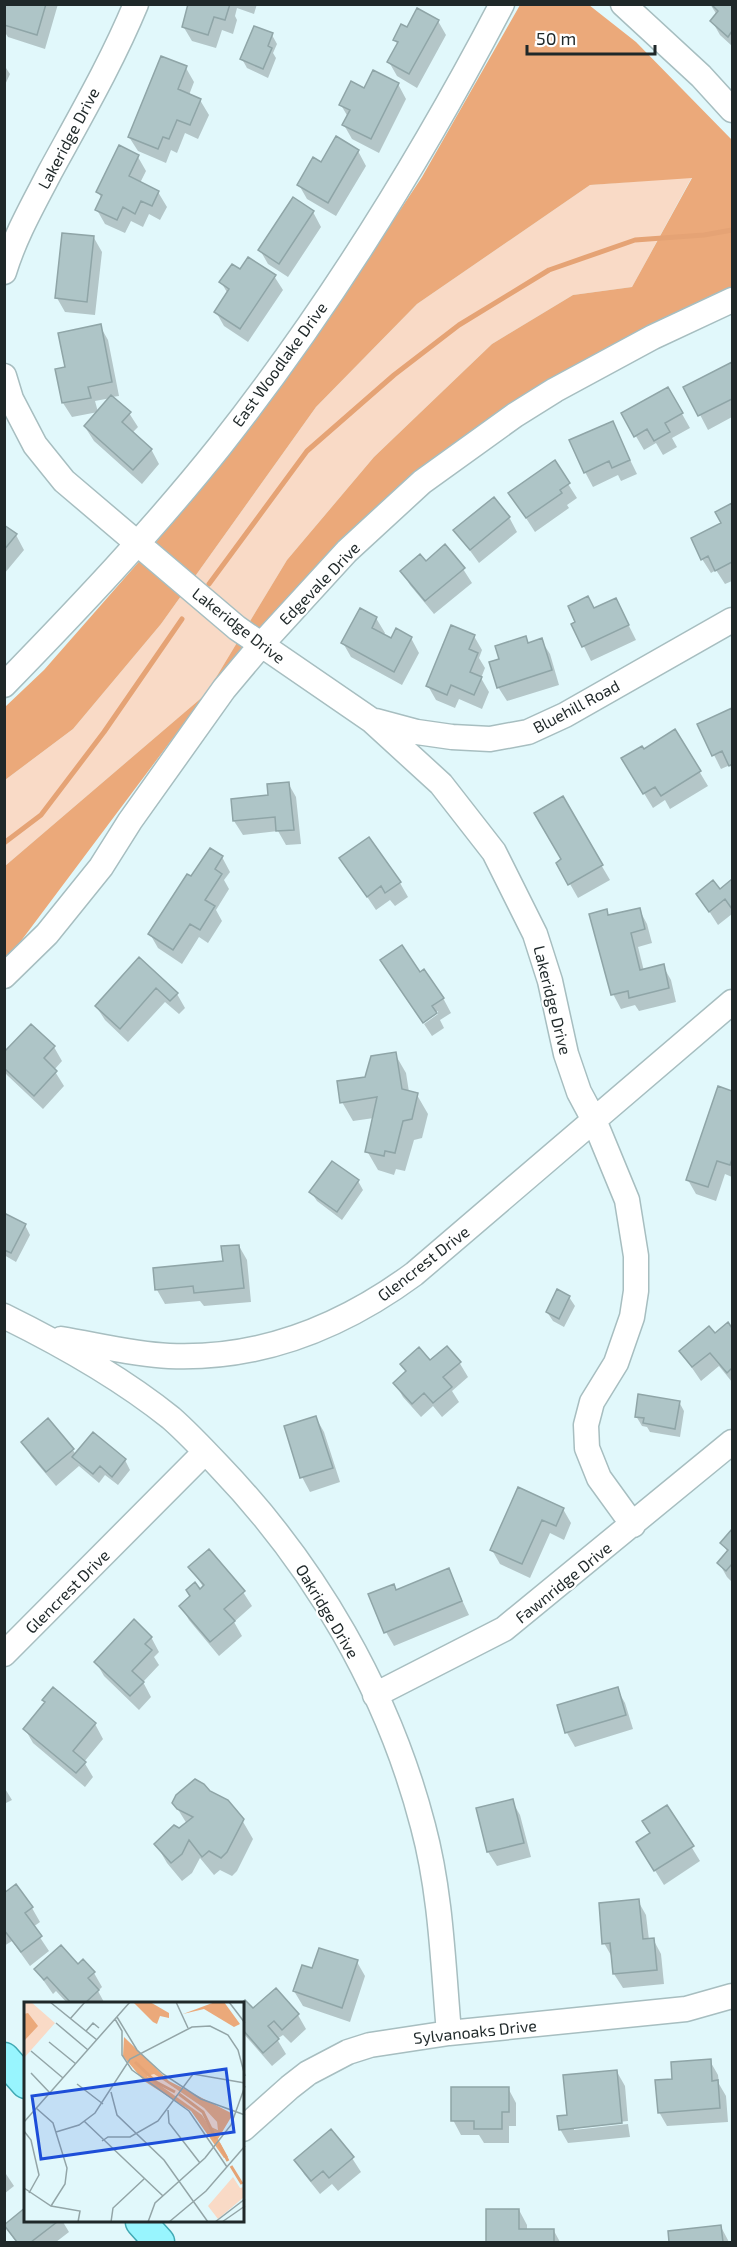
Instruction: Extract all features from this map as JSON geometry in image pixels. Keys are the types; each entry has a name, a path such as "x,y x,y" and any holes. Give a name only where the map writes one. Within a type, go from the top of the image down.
{"main road":[{"path":"4,2058 24,2082"},
{"path":"142,2223 159,2242"}],"street":[{"name":"Lakeridge Drive","path":"4,272 22,224 88,102 136,4"},
{"name":"East Woodlake Drive","path":"4,685 75,612 138,542 219,446 307,328 441,119 502,4"},
{"path":"623,4 701,76 732,110"},
{"name":"Edgevale Drive","path":"4,976 47,934 100,867 130,820 224,689 347,551 422,482 515,415 555,390 653,338 732,300"},
{"name":"Lakeridge Drive","path":"4,376 24,425 49,463 73,488 237,628 371,720 441,784 494,852 536,934 550,981 566,1054 579,1092 594,1119 627,1200 636,1256 636,1291 632,1317 616,1363 592,1402 586,1425 587,1448 598,1478 633,1526"},
{"name":"Bluehill Road","path":"371,720 417,732 452,737 490,739 528,732 565,715 732,620"},
{"name":"Glencrest Drive","path":"44,1336 137,1353 170,1356 213,1355 245,1352 282,1344 322,1329 376,1300 414,1274 732,1002"},
{"name":"Oakridge Drive","path":"4,1316 100,1368 135,1391 172,1420 256,1504 299,1562 337,1620 375,1695 403,1760 423,1827 438,1902 449,2033"},
{"name":"Fawnridge Drive","path":"375,1695 504,1629 633,1526 732,1442"},
{"name":"Glencrest Drive","path":"4,1654 205,1452"},
{"name":"Sylvanoaks Drive","path":"244,2128 290,2087 328,2062 370,2045 449,2033 686,2009 732,1996"}],"shaded area":[{"path":"520,5 589,5 636,42 732,140 732,289 433,461 206,694 287,560 374,457 492,344 573,295 632,287 692,178 590,185 417,304 316,407 161,624 73,729 5,780 5,707 44,670 158,540 324,325 422,177"},
{"path":"692,177 632,287 573,295 492,344 374,457 287,560 206,694 5,866 5,780 73,729 161,624 316,407 417,304 590,185"},
{"path":"206,694 15,949 5,958 5,866"}],"building":[{"path":"4,4 46,4 37,35 4,25"},
{"path":"188,4 230,4 225,20 214,17 208,35 182,27"},
{"path":"711,4 732,4 732,31 728,37 710,21 718,11"},
{"path":"417,8 439,20 409,74 387,62 398,42 393,40 401,24 407,27"},
{"path":"254,26 273,33 268,46 272,48 263,69 240,59"},
{"path":"161,56 187,66 178,89 201,99 190,125 177,120 169,139 163,137 158,149 128,137"},
{"path":"373,70 399,83 371,139 342,125 350,110 339,105 351,81 364,88"},
{"path":"336,136 359,150 328,203 297,185 313,157 321,162"},
{"path":"119,145 139,155 129,176 159,191 152,206 141,201 135,214 123,207 117,220 95,210 102,195 96,192"},
{"path":"293,197 314,211 279,264 258,250"},
{"path":"62,233 94,236 87,302 55,298"},
{"path":"248,257 276,275 240,329 214,312 229,289 219,282 232,264 240,269"},
{"path":"101,324 112,382 88,387 91,398 62,403 55,369 65,367 58,333"},
{"path":"732,362 732,399 698,416 683,387"},
{"path":"668,387 683,413 665,423 670,432 654,441 647,429 634,437 621,413"},
{"path":"111,395 131,412 122,422 152,449 133,470 84,426"},
{"path":"613,421 630,460 612,468 609,461 584,473 569,440"},
{"path":"555,460 570,483 560,490 562,493 526,518 508,493"},
{"path":"494,497 510,517 470,550 453,530"},
{"path":"732,503 732,562 715,571 708,556 701,560 691,538 721,523 715,512"},
{"path":"4,525 17,534 4,550"},
{"path":"445,544 465,568 425,601 400,571 420,554 426,561"},
{"path":"588,596 594,608 616,598 629,625 582,647 571,624 575,622 568,606"},
{"path":"360,608 377,617 372,628 391,638 396,628 412,637 394,672 341,643"},
{"path":"451,625 475,635 469,649 478,653 470,672 482,677 474,695 451,685 447,695 426,686"},
{"path":"526,636 528,643 542,638 552,670 497,688 489,662 499,659 495,646"},
{"path":"732,708 732,764 729,766 722,751 712,756 697,724"},
{"path":"675,729 701,771 661,796 655,787 643,794 621,758 642,746 644,749"},
{"path":"289,782 294,830 276,831 275,817 233,821 231,799 268,795 267,784"},
{"path":"563,796 603,865 568,885 556,863 561,859 534,813"},
{"path":"369,837 401,882 385,893 381,886 367,897 339,858"},
{"path":"210,848 223,856 215,869 222,874 205,900 215,906 200,930 190,924 173,950 148,934 187,874 191,876"},
{"path":"732,879 732,909 725,899 709,912 696,894 713,880 720,889"},
{"path":"640,908 645,929 631,933 640,970 664,964 669,988 629,998 628,991 611,995 589,914 607,909 608,915"},
{"path":"402,945 420,972 424,969 444,998 432,1006 437,1013 423,1023 380,960"},
{"path":"139,957 178,993 170,1001 156,988 120,1029 95,1006"},
{"path":"31,1024 55,1046 44,1058 57,1071 34,1096 4,1068 4,1052"},
{"path":"396,1052 402,1089 418,1093 412,1119 403,1121 395,1153 385,1151 384,1156 365,1152 377,1097 340,1103 337,1081 365,1077 371,1056"},
{"path":"718,1086 732,1091 732,1159 730,1165 717,1161 708,1187 686,1180"},
{"path":"332,1161 359,1180 337,1212 309,1192"},
{"path":"4,1213 26,1224 11,1253 4,1250"},
{"path":"239,1245 244,1288 194,1293 193,1286 155,1290 153,1268 223,1261 221,1246"},
{"path":"557,1289 570,1296 559,1319 546,1312"},
{"path":"728,1322 732,1328 732,1368 727,1373 710,1353 692,1367 679,1351 709,1326 715,1333"},
{"path":"447,1346 461,1362 443,1377 452,1387 433,1403 424,1393 412,1404 393,1383 406,1371 400,1364 419,1347 430,1360"},
{"path":"638,1394 680,1401 675,1429 643,1423 644,1418 635,1417"},
{"path":"316,1416 333,1468 300,1478 284,1426"},
{"path":"48,1418 74,1449 46,1472 21,1442"},
{"path":"93,1432 126,1459 112,1477 100,1466 93,1474 72,1457"},
{"path":"518,1487 564,1508 556,1526 542,1520 522,1564 490,1550"},
{"path":"732,1529 732,1564 726,1571 717,1563 728,1550 720,1543"},
{"path":"209,1549 245,1591 224,1609 235,1621 210,1642 179,1606 190,1596 186,1590 195,1582 200,1589 204,1585 188,1567"},
{"path":"449,1568 462,1601 384,1633 368,1594 394,1584 396,1590"},
{"path":"134,1619 152,1637 145,1644 152,1650 132,1671 144,1682 130,1696 94,1662"},
{"path":"53,1687 96,1723 73,1751 86,1762 76,1773 23,1729 45,1702 42,1700"},
{"path":"618,1687 626,1715 565,1733 557,1705"},
{"path":"195,1779 210,1791 228,1800 244,1819 227,1852 221,1858 209,1851 202,1857 189,1840 182,1854 171,1863 154,1844 174,1825 179,1828 193,1817 177,1809 172,1803 176,1795"},
{"path":"513,1799 524,1843 487,1852 476,1808"},
{"path":"667,1805 694,1846 654,1871 636,1842 650,1833 642,1821"},
{"path":"16,1884 33,1907 25,1913 42,1936 21,1952 4,1930 4,1893"},
{"path":"639,1899 643,1939 654,1938 657,1970 613,1974 610,1943 602,1944 599,1903"},
{"path":"61,1945 78,1964 83,1959 95,1972 88,1978 99,1990 86,2002 70,2002 47,1977 44,1980 34,1969"},
{"path":"319,1948 358,1960 342,2008 293,1991 302,1965 312,1968"},
{"path":"276,1988 299,2014 282,2030 274,2021 268,2026 279,2039 263,2053 244,2031 242,2002 245,2000 253,2008"},
{"path":"711,2059 712,2081 718,2080 720,2108 658,2113 655,2080 672,2079 671,2062"},
{"path":"617,2070 622,2123 559,2130 557,2116 567,2115 563,2075"},
{"path":"451,2087 509,2087 509,2112 502,2112 502,2129 474,2129 474,2121 451,2121"},
{"path":"331,2129 354,2157 329,2178 323,2171 311,2181 294,2160"},
{"path":"24,2209 24,2223 56,2223 31,2242 17,2242 4,2225"},
{"path":"486,2209 519,2209 519,2229 554,2229 554,2242 486,2242"},
{"path":"721,2225 723,2242 669,2242 668,2231"}],"waterway":[{"path":"209,584 307,451 394,375 459,325 549,270 635,240 704,235 732,230"},
{"path":"4,843 41,815 104,732 182,619"}]}
